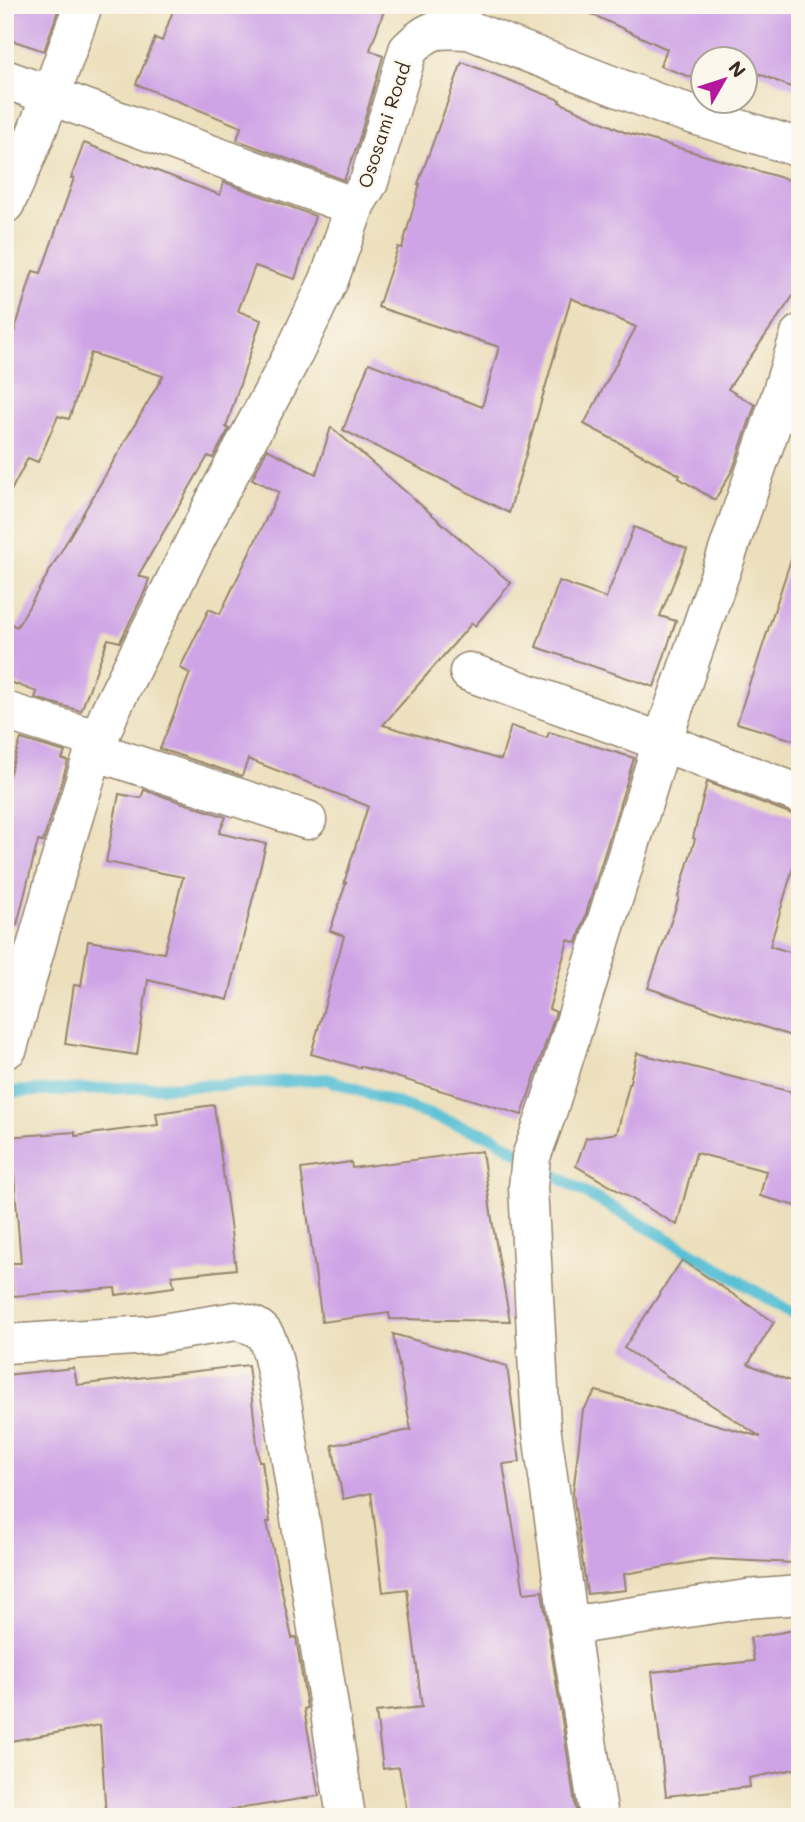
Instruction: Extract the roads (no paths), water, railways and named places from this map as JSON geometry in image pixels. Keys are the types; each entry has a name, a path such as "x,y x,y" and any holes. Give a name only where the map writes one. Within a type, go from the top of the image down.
{"street":[{"path":"5,204 24,165 83,5"},
{"name":"Ososami Road","path":"5,79 344,203 356,203 369,183 408,50 423,35 440,29 469,30 663,105 800,148"},
{"path":"8,1048 57,871 96,746 111,709 213,505 296,349 329,280 356,203"},
{"path":"600,1817 569,1626 541,1426 528,1187 531,1157 662,742 772,424 800,334"},
{"path":"469,672 800,794"},
{"path":"5,711 307,820"},
{"path":"5,1344 150,1335 236,1321 249,1323 264,1332 271,1349 283,1408 346,1817"},
{"path":"569,1626 747,1599 800,1595"}],"waterway":[{"path":"5,1092 327,1079 493,1137 800,1318"}]}
